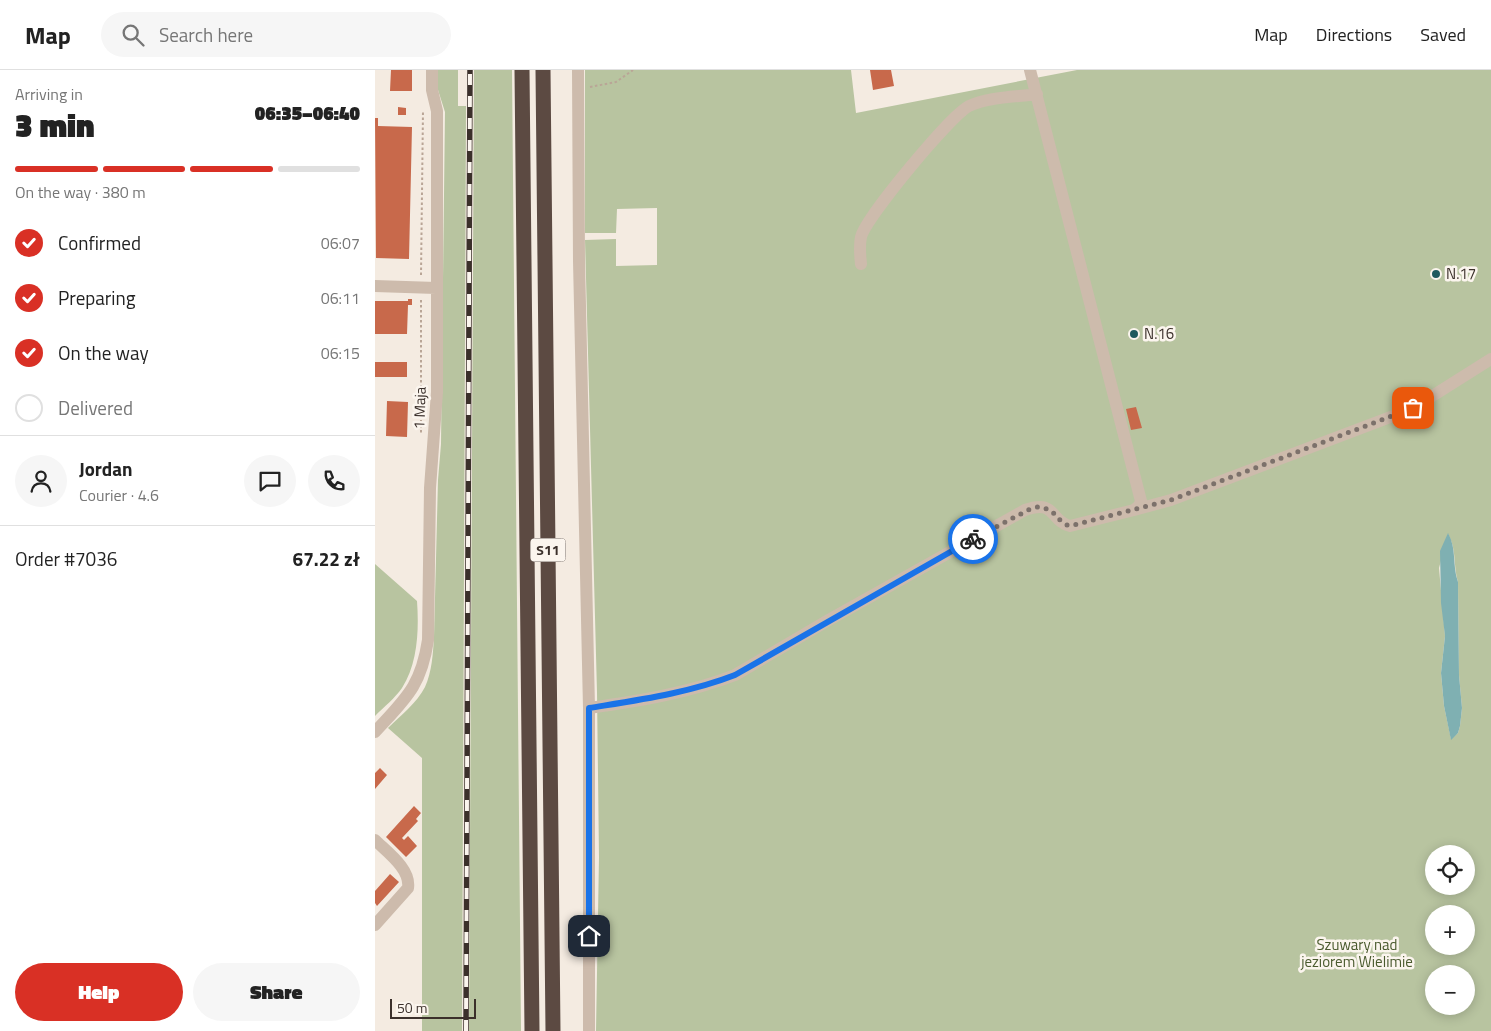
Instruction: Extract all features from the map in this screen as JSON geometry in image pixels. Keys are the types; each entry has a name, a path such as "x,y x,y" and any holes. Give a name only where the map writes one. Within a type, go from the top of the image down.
{"highway":[{"name":"S11","path":"523,70 531,1031"},
{"name":"S11","path":"543,70 553,1031"}],"street":[{"name":"1 Maja","path":"375,731 409,696 416,684 425,659 428,640 430,488 437,392 437,111 432,90 432,70"},
{"path":"578,70 589,708 589,1031"},
{"path":"1030,70 1141,501 1134,510"},
{"path":"861,264 861,236 877,210 893,188 962,110 981,102 1037,94"},
{"path":"375,286 436,288"},
{"path":"589,708 643,700 719,681 735,675 835,616 1025,510 1034,507 1044,507 1051,510 1065,524 1070,526 1171,500 1401,414 1491,359"},
{"path":"375,840 405,872 409,880 407,888 375,925"}],"path":[{"path":"577,88 607,85 616,82 633,70"},
{"path":"421,438 423,107"}],"green space":[{"path":"438,70 458,70 458,106 466,106 462,1031 422,1031 422,758 388,728 422,693 431,669 434,637 438,480 441,444 445,112 438,90"},
{"path":"474,70 512,70 521,1031 469,1031"},
{"name":"Szuwary nad jeziorem Wielimie","path":"585,70 851,70 856,113 1077,70 1491,70 1491,1031 596,1031 599,857 597,692 585,240 616,239 616,266 657,265 657,208 617,209 616,233 585,233","holes":["1448,534 1453,546 1458,582 1459,675 1462,708 1458,733 1451,739 1444,706 1441,673 1445,636 1439,568"]},
{"path":"375,564 417,601 418,623 414,657 407,678 399,692 375,716"}],"water":[{"path":"1448,533 1453,545 1458,582 1459,675 1462,708 1458,733 1451,740 1444,706 1441,673 1445,636 1441,603 1440,551"}],"building":[{"path":"391,70 412,70 412,91 390,91"},
{"path":"870,70 891,70 894,86 873,90"},
{"path":"398,107 406,108 406,115 398,115"},
{"path":"375,118 378,118 378,126 412,127 409,259 376,258"},
{"path":"408,299 412,299 412,305 408,305 407,334 375,334 375,301 408,301"},
{"path":"375,362 407,362 407,377 375,377"},
{"path":"387,401 408,402 407,437 386,436"},
{"path":"1136,407 1142,428 1131,430 1126,409"},
{"path":"380,768 387,775 375,789 375,773"},
{"path":"414,806 421,813 416,819 418,821 402,838 404,840 408,836 417,846 406,857 386,837"},
{"path":"390,874 399,882 377,906 375,903 375,891"}],"railway":[{"path":"466,1031 470,70"}],"way so far":[{"path":"973,539 1025,510 1034,507 1044,507 1051,510 1065,524 1070,526 1171,500 1413,408"}],"place":[{"name":"N.17","path":"1436,274"},
{"name":"N.16","path":"1134,334"}],"route":[{"path":"589,936 589,708 643,700 719,681 735,675 973,539"}]}
